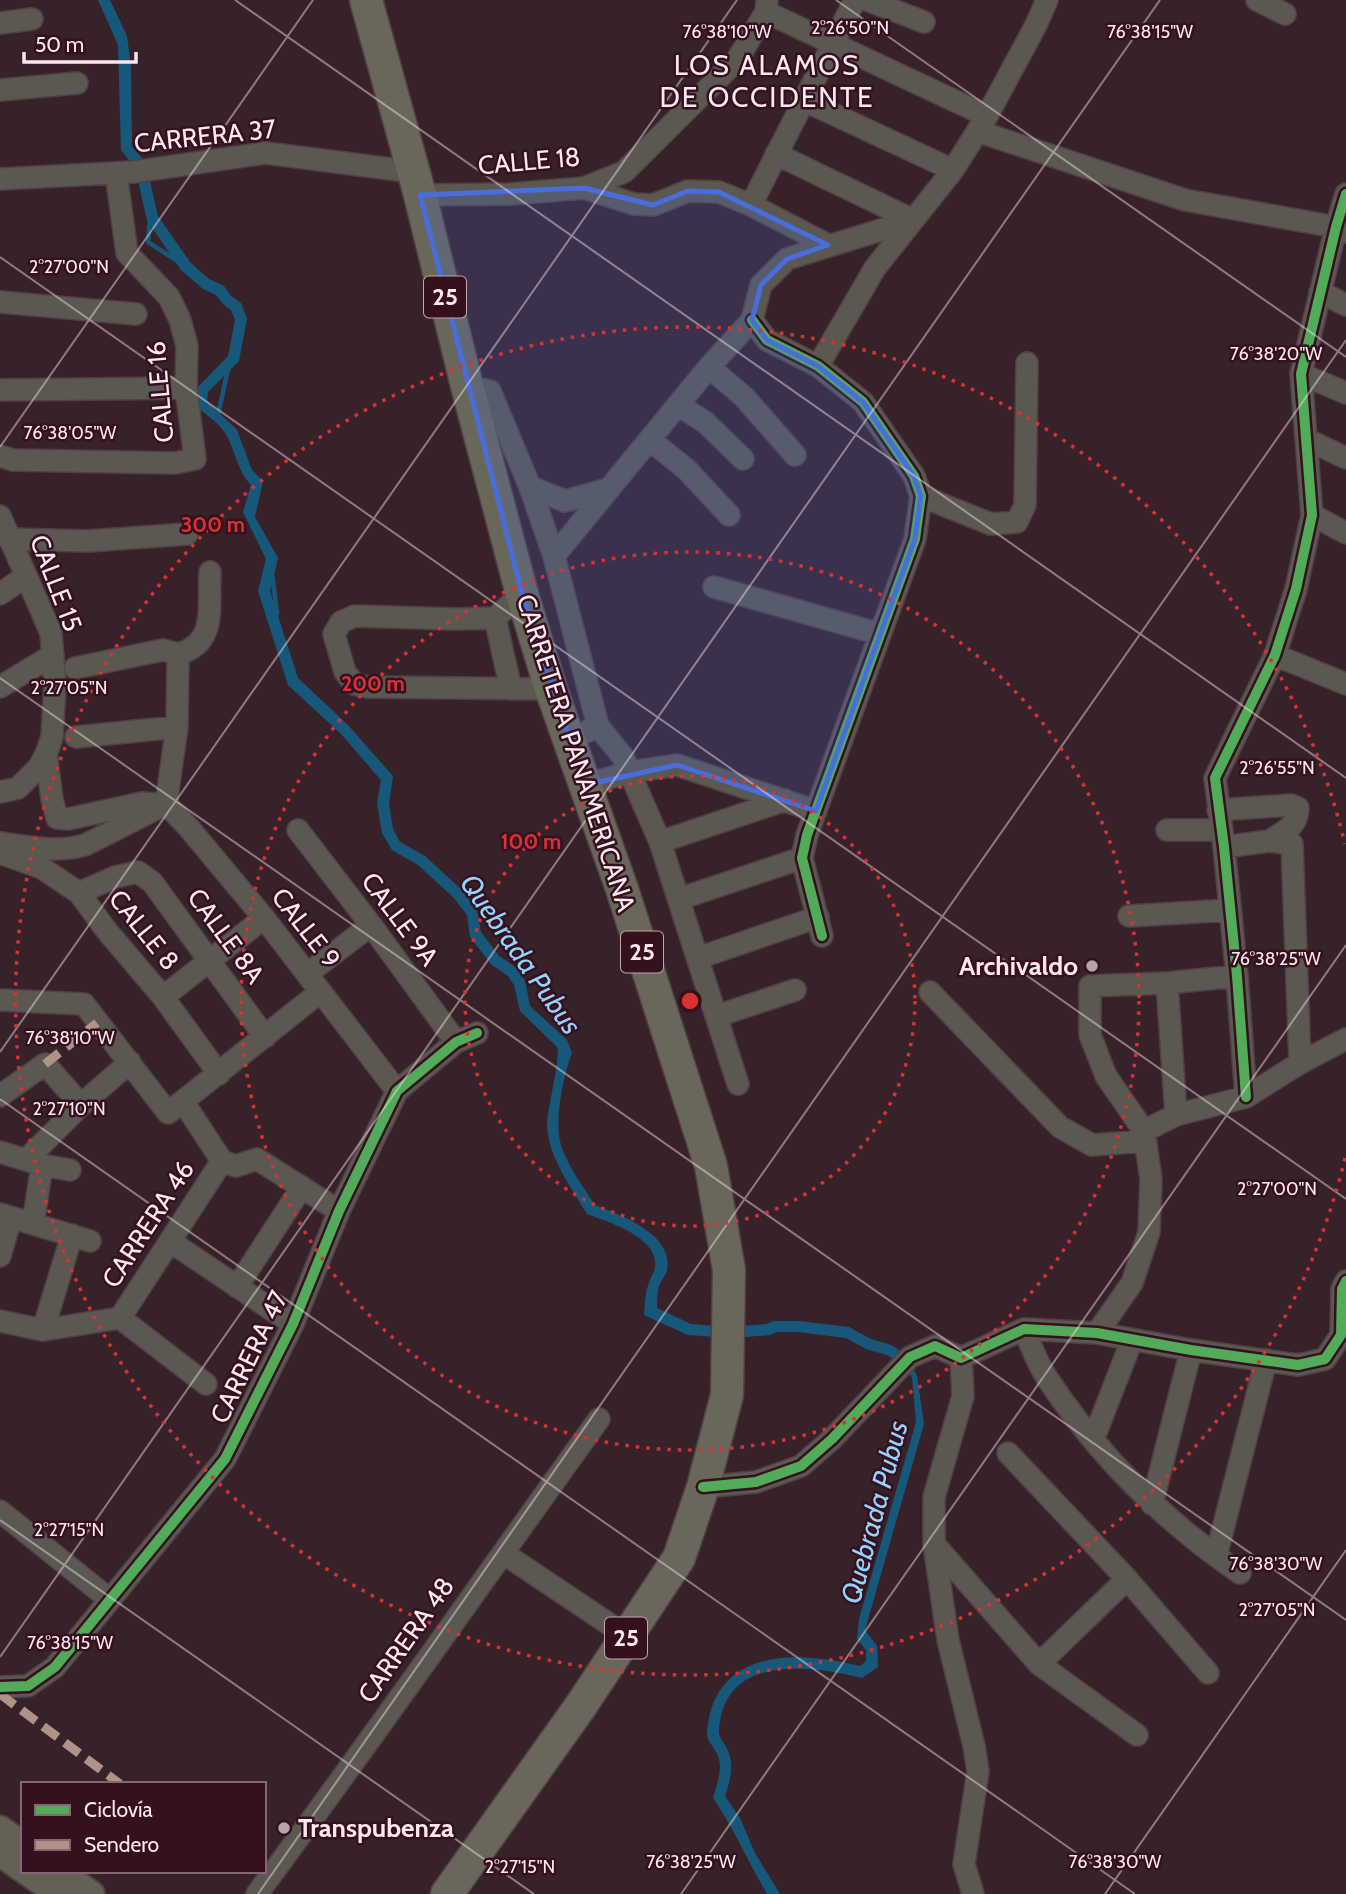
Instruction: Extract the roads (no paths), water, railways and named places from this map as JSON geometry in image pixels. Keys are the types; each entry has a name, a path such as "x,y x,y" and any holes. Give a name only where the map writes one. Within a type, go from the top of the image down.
{"highway":[{"name":"CARRETERA PANAMERICANA","path":"366,0 417,183 522,594 551,689 626,902 711,1166 729,1270 727,1395 703,1487 678,1558 627,1636 447,1894"}],"main road":[{"path":"0,1829 21,1845"},
{"path":"0,1853 21,1868"},
{"path":"28,1873 59,1894"},
{"path":"62,1873 91,1894"}],"street":[{"path":"751,205 855,0"},
{"path":"867,0 924,22"},
{"path":"818,366 875,268 953,170 982,124 1036,25 1046,0"},
{"path":"1257,0 1285,14"},
{"name":"CALLE 18","path":"417,183 510,194 584,188 624,172 737,60 767,6"},
{"path":"767,6 982,124 1185,200 1341,229"},
{"path":"0,23 32,19"},
{"path":"0,90 77,83"},
{"path":"803,100 953,170"},
{"name":"CARRERA 37","path":"0,179 134,172 265,153 417,183"},
{"path":"776,154 913,220"},
{"name":"CALLE 16","path":"0,456 13,460 148,463 174,463 195,459 186,388 187,346 180,320 169,297 127,253 134,172"},
{"path":"584,188 634,204 653,205 688,191 719,192 751,205 828,245"},
{"path":"1246,1097 1237,976 1214,778 1275,655 1296,589 1312,515 1301,374 1320,292 1341,229 1346,194"},
{"path":"554,556 752,320 761,285 788,259 913,220"},
{"path":"1320,292 1346,305"},
{"path":"0,302 136,314"},
{"path":"698,958 820,926 803,858 807,835 915,539 921,496 914,476 863,402 818,366 767,340 752,320"},
{"path":"921,496 991,524 1017,522 1025,505 1027,363"},
{"path":"709,368 744,397 795,455"},
{"path":"1301,374 1346,393"},
{"path":"467,386 491,391 530,487 554,556 598,726 622,757 660,842 738,1084"},
{"path":"0,390 186,388"},
{"path":"678,405 705,422 743,459"},
{"path":"1306,439 1346,458"},
{"path":"650,440 687,469 729,515"},
{"path":"530,487 565,501 608,489"},
{"path":"1312,515 1346,533"},
{"name":"CALLE 15","path":"0,516 51,633 55,719 52,737 39,767 18,788 0,792"},
{"path":"9,539 88,541 187,534"},
{"path":"75,668 163,650 178,654 197,647 207,633 209,572"},
{"path":"0,594 26,576"},
{"path":"714,587 880,634"},
{"path":"522,594 495,618 355,616 341,622 334,634 345,672 354,684 368,687 551,689"},
{"path":"495,618 511,689"},
{"path":"0,843 54,850 74,848 166,804 177,727 178,654"},
{"path":"0,687 53,655"},
{"path":"1275,655 1346,684"},
{"path":"569,740 598,726"},
{"path":"76,737 177,727"},
{"name":"CALLE 15","path":"46,754 55,814 61,819 142,803 166,804"},
{"path":"585,785 630,772 677,765 816,811"},
{"path":"660,842 785,800"},
{"name":"CALLE 9","path":"166,804 264,918 397,1091"},
{"path":"1221,829 1291,805 1298,808 1298,815 1292,827 1269,841"},
{"path":"1167,830 1221,829 1292,844 1300,1063"},
{"name":"CALLE 9A","path":"298,830 456,1042"},
{"name":"CALLE 8","path":"0,853 42,868 79,893 163,997 219,1074"},
{"path":"679,899 803,858"},
{"name":"CALLE 8A","path":"79,893 115,877 138,872 152,882 265,1037"},
{"path":"1129,916 1230,910"},
{"path":"163,997 264,918"},
{"path":"307,974 371,925"},
{"path":"1097,1333 1132,1283 1149,1232 1151,1179 1145,1136 1106,1076 1090,1035 1090,986 1167,983 1237,976"},
{"path":"1167,983 1176,1115"},
{"path":"717,1016 795,990"},
{"path":"176,1108 320,992"},
{"path":"930,992 1060,1128 1092,1144 1145,1136 1176,1115 1246,1097 1300,1063 1346,1039"},
{"path":"0,1000 84,1004 130,1062 176,1108 222,1161 236,1166 257,1159 340,1211"},
{"name":"CARRERA 47","path":"0,1687 28,1686 55,1667 225,1459 293,1324 340,1211 397,1091 456,1042 477,1033"},
{"path":"33,1224 34,1163 81,1105 130,1062"},
{"path":"0,1096 46,1064 81,1105"},
{"path":"0,1152 34,1163 71,1170"},
{"name":"CARRERA 46","path":"120,1318 222,1161"},
{"path":"237,1287 302,1187"},
{"path":"0,1256 6,1216 81,1238 43,1330"},
{"path":"171,1242 293,1324"},
{"path":"703,1487 756,1482 801,1466 832,1439 910,1357 935,1346 961,1358 1024,1329 1097,1333 1298,1365 1325,1359 1341,1335 1344,1287"},
{"path":"0,1321 43,1330 120,1318 206,1384"},
{"path":"1024,1329 1045,1376 1093,1440 1152,1504 1240,1573"},
{"path":"1093,1440 1132,1340"},
{"path":"1152,1504 1191,1350"},
{"path":"961,1358 963,1396 934,1497 934,1544 948,1640 978,1771 964,1864 973,1894"},
{"path":"1216,1556 1266,1360"},
{"name":"CARRERA 48","path":"257,1894 340,1783 599,1419"},
{"path":"1008,1453 1127,1579 1208,1673"},
{"path":"0,1511 109,1599"},
{"path":"934,1544 1039,1664 1137,1735"},
{"path":"503,1553 627,1636"},
{"path":"1039,1664 1127,1579"}],"water":[{"path":"98,0 110,0 127,36 131,67 132,146 146,163 158,216 190,262 209,279 224,286 231,296 241,303 247,319 239,361 208,392 207,401 237,430 252,470 263,481 255,517 278,558 270,591 298,678 348,725 392,775 389,803 393,829 400,842 425,856 462,890 477,911 481,932 499,956 517,968 525,981 530,1006 567,1040 572,1053 558,1121 562,1149 575,1174 595,1205 643,1228 663,1246 667,1271 659,1286 657,1308 691,1324 730,1327 767,1324 773,1321 799,1321 849,1327 906,1354 917,1376 924,1424 865,1630 877,1646 878,1667 862,1678 819,1670 773,1670 753,1676 736,1688 724,1705 719,1733 726,1746 731,1767 725,1796 740,1818 755,1853 780,1894 767,1894 713,1798 720,1766 707,1735 713,1704 725,1684 742,1670 762,1661 810,1658 860,1666 866,1661 866,1650 857,1639 859,1619 916,1422 912,1377 897,1361 887,1355 866,1349 846,1338 798,1332 733,1338 688,1335 644,1315 647,1290 655,1268 654,1257 641,1239 631,1232 587,1214 552,1149 547,1126 557,1047 520,1011 514,985 508,976 491,964 470,937 467,915 453,897 418,865 392,850 382,833 377,803 381,780 341,734 288,685 258,591 266,559 243,512 251,485 240,468 225,433 214,420 195,406 198,387 228,356 235,320 231,310 216,295 203,289 181,270 147,220 135,168 121,150 118,45"}],"waterway":[{"name":"Quebrada Pubus","path":"150,218 148,242 179,262"},
{"name":"Quebrada Pubus","path":"218,415 228,369"},
{"name":"Quebrada Pubus","path":"272,573 277,613"}],"place":[{"name":"Archivaldo","path":"1092,966"},
{"name":"Transpubenza","path":"284,1828"}],"district":[{"name":"LOS ALAMOS DE OCCIDENTE","path":"767,81"}]}
